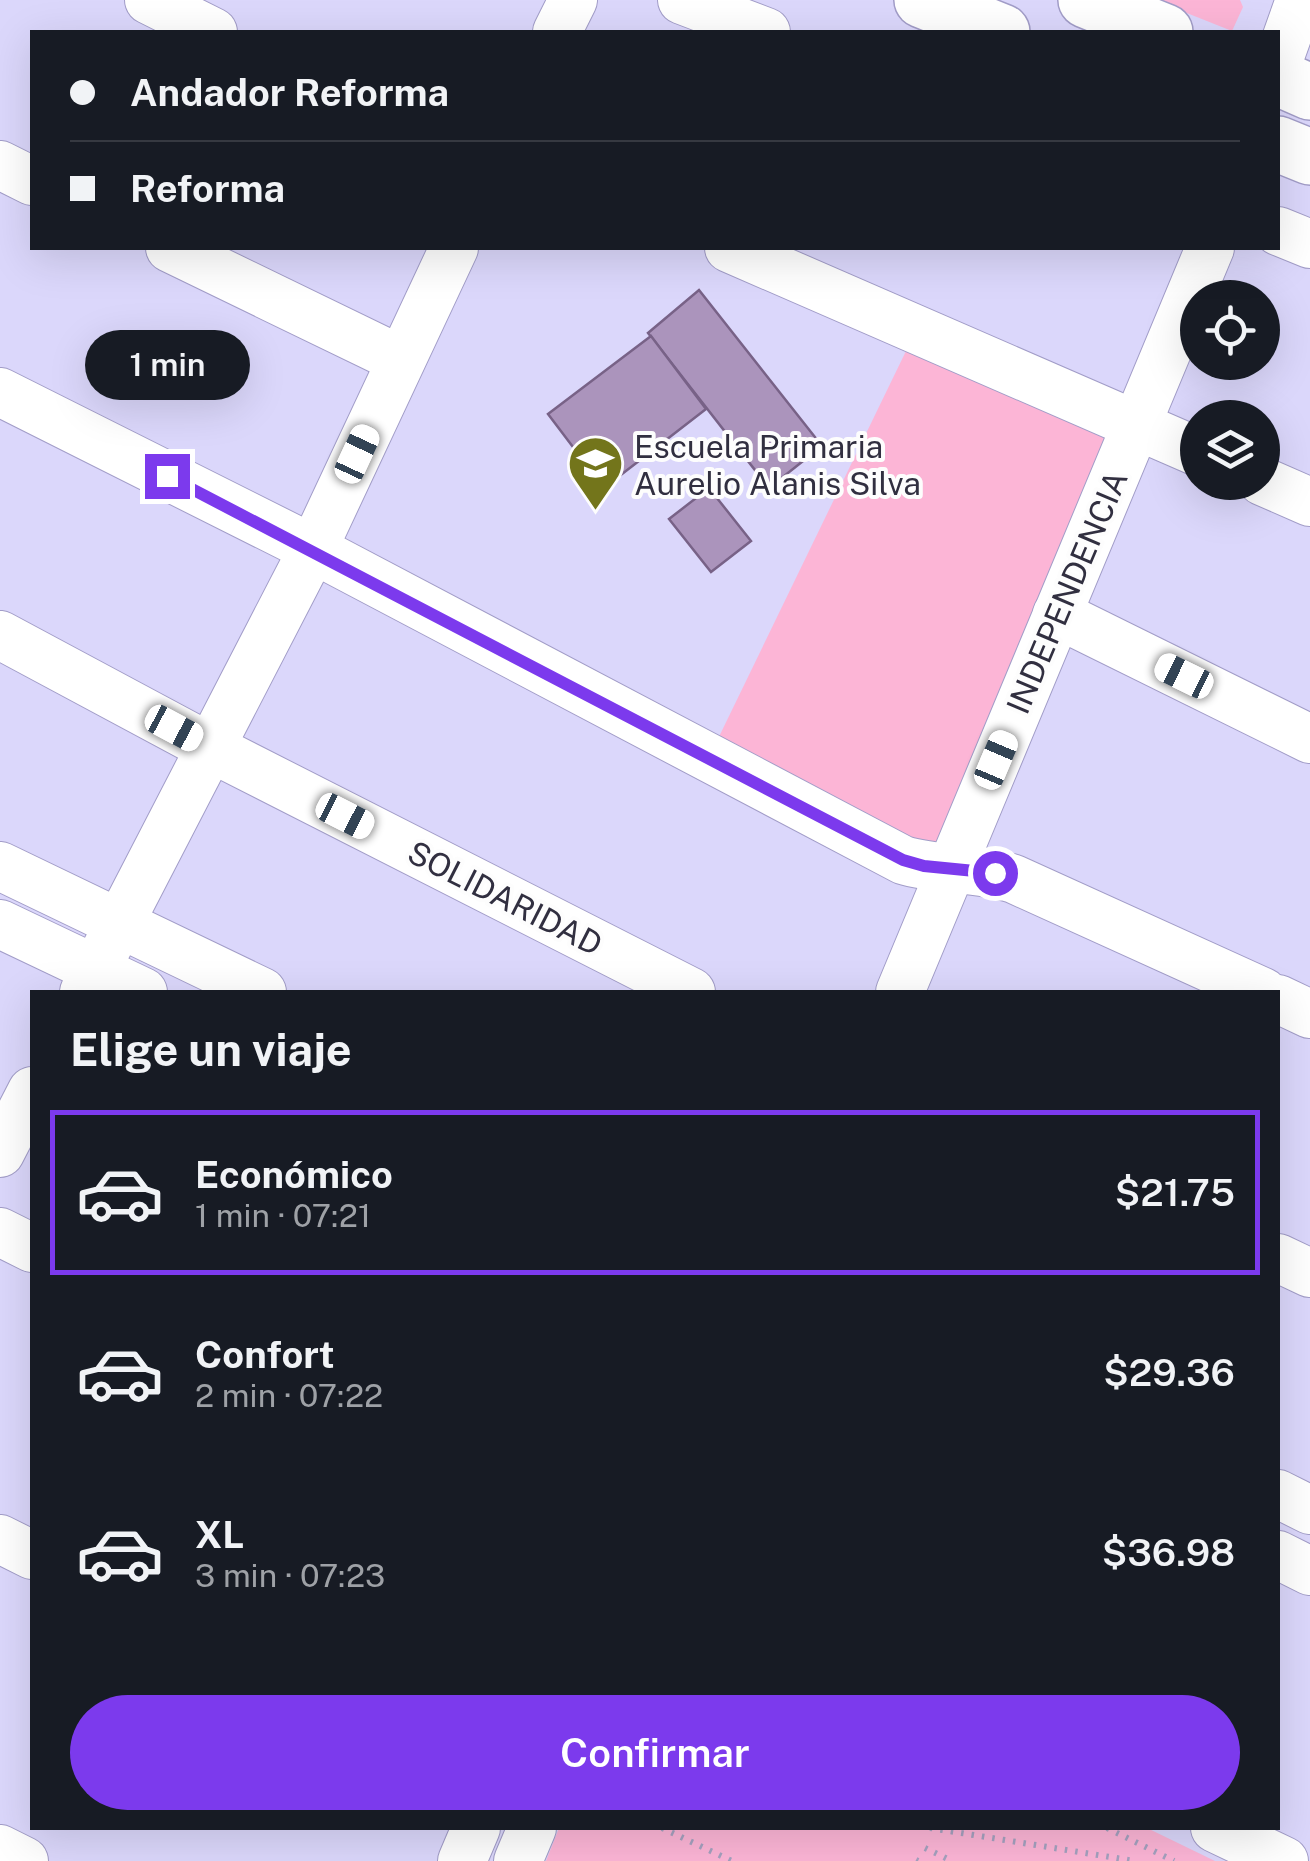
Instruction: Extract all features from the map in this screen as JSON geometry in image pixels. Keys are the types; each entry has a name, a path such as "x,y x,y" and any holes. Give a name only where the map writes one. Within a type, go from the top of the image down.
{"main road":[{"path":"922,0 997,30"},
{"path":"1086,0 1161,30"},
{"path":"1280,79 1310,92"},
{"path":"1280,145 1310,157"}],"street":[{"path":"149,0 209,30"},
{"path":"558,30 573,0"},
{"path":"682,0 761,30"},
{"path":"1280,56 1300,0"},
{"path":"0,165 30,179"},
{"path":"1280,232 1310,244"},
{"path":"174,250 401,360"},
{"path":"90,981 312,549 453,250"},
{"path":"734,250 1180,444"},
{"name":"INDEPENDENCIA","path":"901,990 1209,250"},
{"path":"0,392 312,549 903,860 1014,879 1259,990"},
{"path":"1280,489 1310,502"},
{"path":"1057,614 1310,739"},
{"name":"SOLIDARIDAD","path":"0,635 209,747 687,990"},
{"path":"0,866 258,990"},
{"path":"0,924 90,981 133,990"},
{"path":"1280,1000 1310,1014"},
{"path":"0,1153 30,1095"},
{"path":"0,1232 30,1247"},
{"path":"1280,1259 1310,1274"},
{"path":"1280,1495 1310,1510"},
{"path":"0,1539 30,1554"},
{"path":"1280,1556 1310,1571"},
{"path":"462,1861 475,1830"},
{"path":"518,1861 531,1830"},
{"path":"1220,1830 1284,1861"},
{"path":"0,1849 24,1861"}],"path":[{"path":"666,1830 732,1861"},
{"path":"942,1830 1135,1861"},
{"path":"1111,1830 1174,1861"},
{"path":"925,1848 952,1861"}],"shaded area":[{"path":"1154,0 1240,0 1243,7 1229,30"},
{"path":"923,316 1131,406 940,859 714,747"},
{"path":"558,1830 1151,1830 1215,1861 546,1861"}],"building":[{"path":"699,290 822,446 769,488 648,333"},
{"path":"651,336 706,409 604,488 548,414"},
{"path":"709,488 751,541 711,572 669,519"}],"place":[{"name":"Escuela Primaria Aurelio Alanis Silva","path":"595,513"}],"route":[{"path":"167,476 903,860 924,866 995,873"}]}
